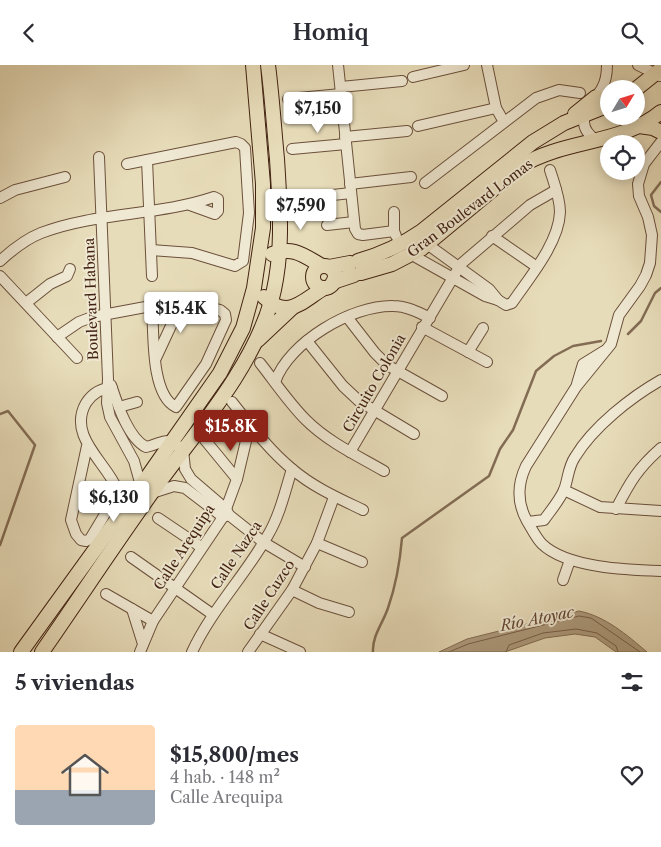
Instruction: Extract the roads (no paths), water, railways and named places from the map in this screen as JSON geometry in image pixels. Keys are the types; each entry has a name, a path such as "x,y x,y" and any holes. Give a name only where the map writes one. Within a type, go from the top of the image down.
{"main road":[{"path":"42,652 177,445 236,344 254,288 260,260 263,201 253,65"},
{"path":"177,445 236,376 256,342 270,303 279,251 280,227 268,65"},
{"path":"645,83 659,73"},
{"path":"564,123 596,97"},
{"name":"Gran Boulevard Lomas","path":"256,342 292,308 356,268 427,244 444,222 533,142 564,123 600,108"},
{"name":"Gran Boulevard Lomas","path":"408,249 520,166 531,160 570,146 597,141 639,126 661,112"},
{"path":"258,115 273,115"},
{"path":"639,126 653,128 661,132"},
{"path":"280,227 299,253"},
{"path":"260,260 279,251 288,250 299,253 325,266 335,275 328,285 317,285 313,279 315,269 325,266"},
{"name":"Gran Boulevard Lomas","path":"325,266 356,268"},
{"path":"254,288 274,307 292,308"},
{"path":"21,652 146,490"}],"street":[{"path":"338,65 355,229 358,234 394,231"},
{"path":"413,77 430,69 464,65"},
{"path":"488,65 496,108 504,122"},
{"path":"597,141 588,135 584,129 585,114 605,81 607,65"},
{"path":"638,65 659,73"},
{"path":"288,99 402,81"},
{"path":"425,183 536,98 559,90 580,93"},
{"path":"418,126 496,108"},
{"path":"292,149 407,131"},
{"path":"127,164 236,142 245,148 249,213 240,265 235,266 192,253 151,250"},
{"path":"661,142 644,164 638,184 639,195 648,217 652,235 650,263 640,286 619,315 614,337 605,350 583,363 576,387 521,477 518,490 520,503 528,522 543,545 570,560 621,569 661,571"},
{"name":"Boulevard Habana","path":"99,157 109,385 107,403 110,417 134,461 146,490"},
{"path":"147,160 152,275"},
{"path":"394,212 394,231 397,238 408,249 485,296 506,305 512,303 536,267 552,240 558,225 560,210 550,170"},
{"path":"0,198 15,191 65,177"},
{"path":"296,199 411,177"},
{"name":"Circuito Colonia","path":"260,363 304,419 350,452 459,267 492,235 530,205 556,190"},
{"path":"0,261 23,243 40,233 102,219 190,205"},
{"path":"328,225 354,223"},
{"path":"380,233 381,259"},
{"path":"492,235 536,267"},
{"path":"427,244 489,289 498,300"},
{"path":"26,303 50,284 67,276 70,269"},
{"path":"0,276 77,358"},
{"path":"57,337 79,322 152,305 183,300 220,310 225,314 226,320 206,364 176,407 165,398 161,387 156,359 152,305"},
{"path":"156,359 183,300"},
{"path":"275,382 283,363 306,341 326,327 347,317 376,307 393,306 415,311 430,318"},
{"path":"347,317 375,353 397,371 442,396"},
{"path":"422,327 487,363"},
{"path":"468,352 483,329"},
{"path":"306,341 343,386 359,401 414,434"},
{"path":"537,536 544,520 564,490 574,458 589,439 640,391 661,380"},
{"path":"87,446 71,520 76,534 81,540 86,541 90,539 117,494 117,489 87,446 82,426 84,406 92,396 109,385"},
{"name":"Boulevard Habana","path":"109,385 132,433 138,443 146,447"},
{"path":"119,407 137,402"},
{"path":"232,402 269,447 292,469 334,497 362,510"},
{"name":"Calle Arequipa","path":"141,648 153,621 174,587 226,513 237,479 250,424"},
{"path":"134,461 146,447 164,440 177,445 185,469 191,479 226,513 263,542 305,567"},
{"path":"205,440 237,479"},
{"path":"616,509 630,481 638,470 661,449"},
{"path":"350,452 384,471"},
{"name":"Calle Nazca","path":"192,652 212,614 263,542 278,515 292,469"},
{"path":"146,490 174,486 185,488 226,513"},
{"path":"564,490 600,507 661,511"},
{"name":"Calle Cuzco","path":"248,652 292,590 305,567 317,543 334,497"},
{"path":"158,518 201,547"},
{"path":"528,522 544,520"},
{"path":"317,543 362,561"},
{"path":"131,557 212,614"},
{"path":"563,580 570,560"},
{"path":"292,590 319,603 349,612"},
{"path":"106,594 153,621"},
{"path":"132,609 141,648"},
{"path":"260,634 300,652"}],"water":[{"path":"579,611 589,613 607,622 647,652 616,652 595,637 575,634 545,638 505,652 439,652 467,639"}],"waterway":[{"path":"661,182 651,195 654,206 661,212"},
{"path":"628,334 641,321 655,293 661,288"},
{"path":"373,652 376,635 386,614 393,591 399,565 402,538 489,476 500,449 513,430 536,371 554,356 573,346 601,341"},
{"path":"0,414 8,411 35,445 0,545"}],"water label":[{"name":"Río Atoyac","path":"537,619"}]}
